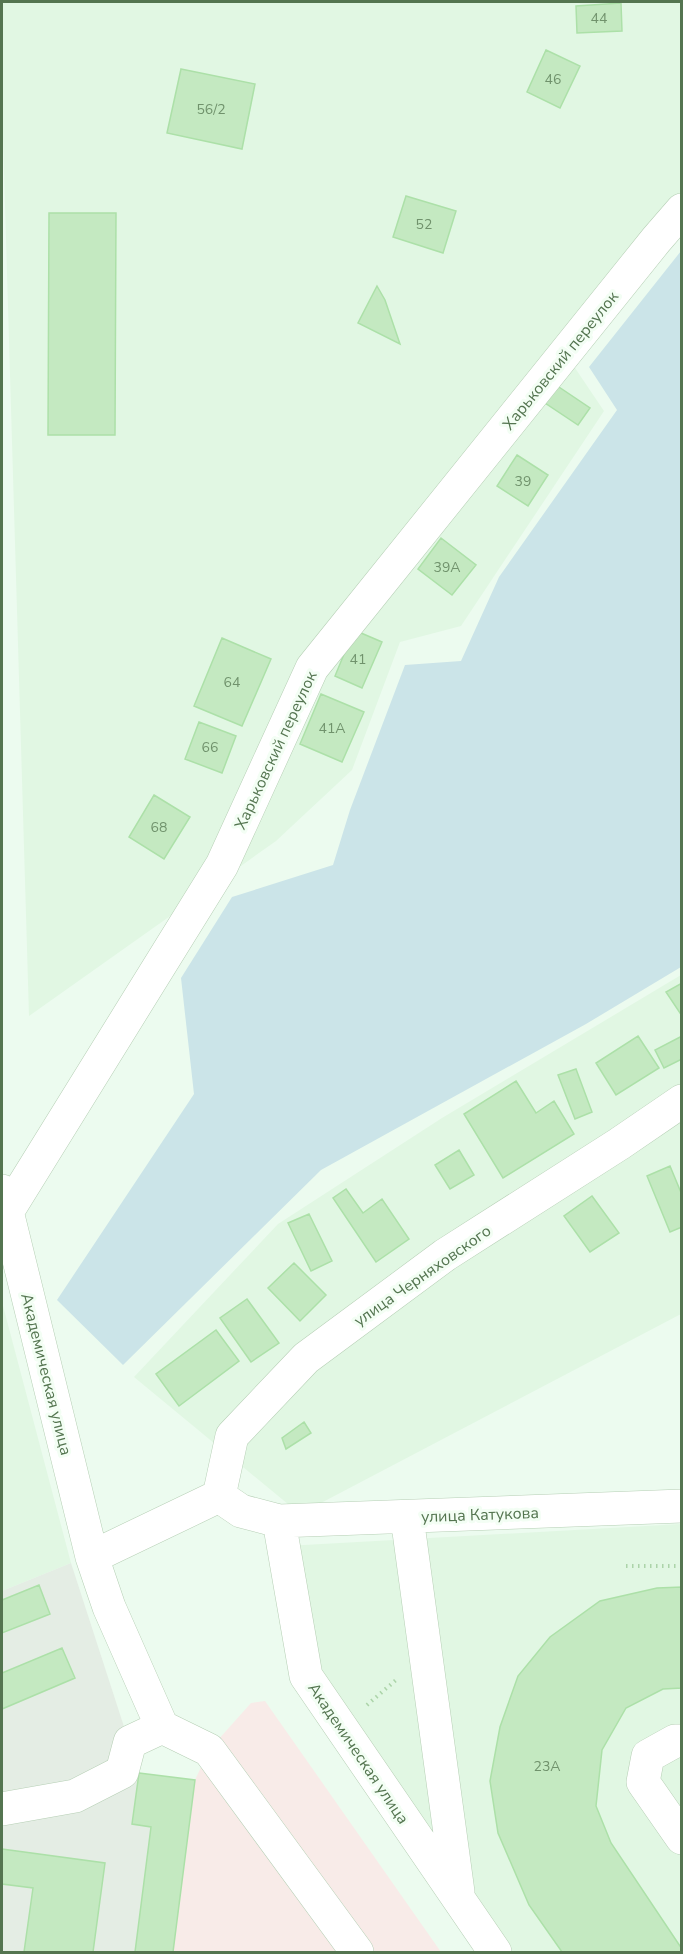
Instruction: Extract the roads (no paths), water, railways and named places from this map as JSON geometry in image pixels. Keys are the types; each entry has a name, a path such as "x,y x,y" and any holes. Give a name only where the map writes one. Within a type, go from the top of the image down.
{"street":[{"name":"Харьковский переулок","path":"4,1201 222,865 312,668 681,210"},
{"name":"улица Черняховского","path":"219,1496 232,1436 306,1358 445,1256 610,1150 681,1101"},
{"name":"Академическая улица","path":"4,1201 92,1557 109,1607 162,1727"},
{"path":"92,1557 219,1496 241,1511 279,1521"},
{"name":"улица Катукова","path":"279,1521 681,1506"},
{"path":"407,1516 459,1900"},
{"name":"Академическая улица","path":"279,1521 306,1676 495,1953"},
{"path":"2,1809 75,1796 123,1772 130,1742 162,1727 209,1750 357,1953"},
{"path":"681,1741 675,1741 648,1756 643,1782 681,1838"}]}
